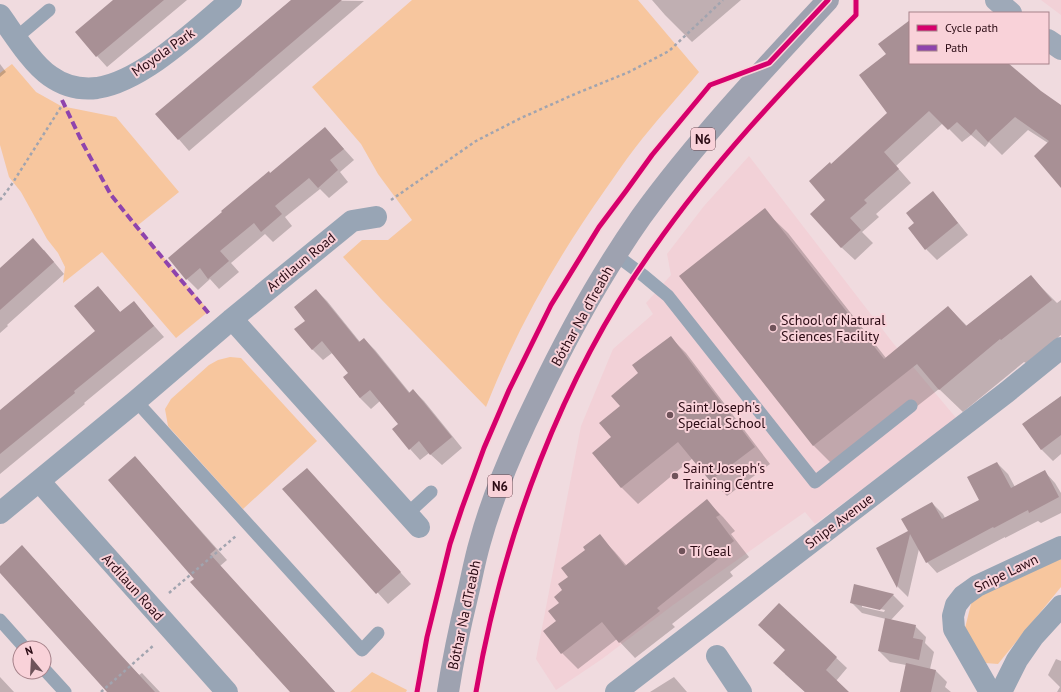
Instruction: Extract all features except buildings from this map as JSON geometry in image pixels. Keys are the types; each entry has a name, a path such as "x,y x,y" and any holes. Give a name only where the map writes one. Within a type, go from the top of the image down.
{"highway":[{"name":"Bóthar Na dTreabh","path":"448,692 452,660 480,541 511,456 544,383 571,330 616,255 641,218 692,151 769,63 828,0"}],"main road":[{"path":"1049,41 1061,49"}],"street":[{"name":"Moyola Park","path":"0,15 36,63 49,76 69,86 97,88 131,76 148,66 231,0"},
{"name":"Ardilaun Road","path":"0,514 232,319 352,221 376,217"},
{"path":"232,319 413,521"},
{"name":"Snipe Avenue","path":"616,692 1007,392 1061,348"},
{"name":"Ardilaun Road","path":"39,481 227,692"},
{"name":"Snipe Lawn","path":"990,692 954,629 953,616 956,605 963,596 977,586 1061,547"},
{"path":"1001,692 1017,660 1033,637 1061,606"},
{"path":"717,656 741,692"}],"lane":[{"path":"17,37 49,10"},
{"path":"616,255 668,296 815,482 911,406"},
{"path":"136,401 362,650 378,633"},
{"path":"413,521 431,492"},
{"path":"0,620 19,640"},
{"path":"52,678 65,692"}],"path":[{"path":"376,217 390,200 476,140 521,118 629,72 669,51 723,0"},
{"path":"0,200 60,109 62,100 69,86"},
{"path":"167,595 248,526"},
{"path":"101,692 155,645"}],"shaded area":[{"path":"412,0 638,0 699,72 631,153 570,242 524,322 510,350 486,407 381,299 343,257 362,240 388,240 412,220 378,174 361,144 312,87"},
{"path":"1041,0 1061,0 1061,15"},
{"path":"12,64 36,92 61,106 116,117 179,192 137,226 209,311 176,338 102,252 63,283 65,267 58,253 47,239 21,192 9,177 0,145 0,73"},
{"path":"749,156 893,343 957,419 815,524 805,512 673,605 602,659 556,690 536,659 581,426 613,349 653,314 646,303 671,275 667,254 704,206"},
{"path":"230,357 241,358 317,441 243,509 168,426 165,409 171,399 209,365 218,360"},
{"path":"1061,553 1061,587 998,664 985,663 965,628 973,596"},
{"path":"372,672 407,690 406,692 350,692"}],"marked path":[{"path":"62,100 83,144 111,195 211,316"}],"cycle path":[{"path":"417,692 427,637 450,544 462,508 484,448 509,390 551,305 599,227 652,155 710,85 769,63 828,0"},
{"path":"476,692 487,634 519,518 540,461 564,405 620,298 653,249 699,187 724,157 775,99 856,15 856,0"}],"place":[{"name":"School of Natural Sciences Facility","path":"773,328"},
{"name":"Saint Joseph's Special School","path":"670,415"},
{"name":"Saint Joseph's Training Centre","path":"675,476"},
{"name":"Tí Geal","path":"682,551"}]}
